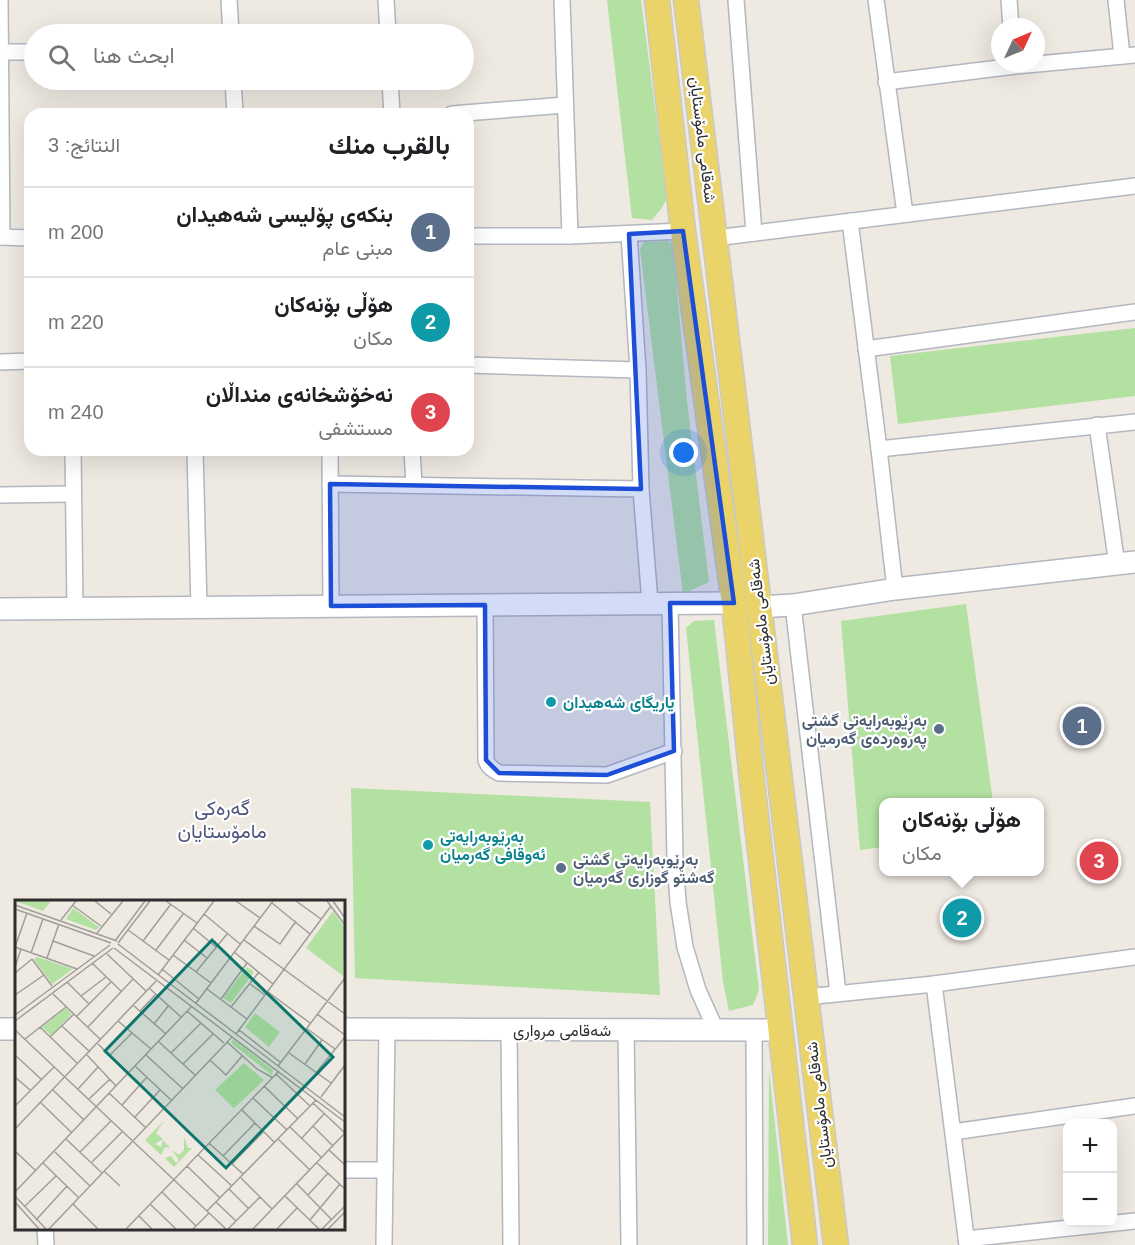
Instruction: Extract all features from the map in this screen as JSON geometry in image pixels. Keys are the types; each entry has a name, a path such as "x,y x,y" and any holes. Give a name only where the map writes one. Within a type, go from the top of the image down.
{"main road":[{"name":"شەقامی مامۆستایان","path":"657,0 683,231 734,603 805,1245"},
{"name":"شەقامی مامۆستایان","path":"686,0 836,1245"},
{"path":"752,781 757,784 769,784 778,777"},
{"path":"759,841 775,833 786,838"}],"street":[{"path":"0,0 1,237 24,238"},
{"path":"229,0 230,24"},
{"path":"386,0 387,24"},
{"path":"562,0 570,236"},
{"path":"736,0 754,233"},
{"path":"876,0 905,214"},
{"path":"1009,0 1010,18"},
{"path":"1045,62 1128,56 1116,0"},
{"path":"1,52 24,52"},
{"path":"886,82 991,67"},
{"path":"234,90 235,108"},
{"path":"391,90 392,108"},
{"path":"474,112 566,105"},
{"path":"715,238 1135,186"},
{"path":"850,221 894,589"},
{"path":"474,236 570,236 683,231"},
{"path":"629,234 638,370 641,489 660,603 674,751 675,859 678,902 686,948 695,979 716,1030"},
{"path":"866,349 1135,312"},
{"path":"0,362 24,361"},
{"path":"474,365 638,370"},
{"path":"879,449 1135,422"},
{"path":"759,607 793,605 894,589 1126,563 1097,426"},
{"path":"73,456 75,608"},
{"path":"195,456 199,607"},
{"path":"330,456 331,606"},
{"path":"412,456 414,485"},
{"path":"330,484 641,489"},
{"path":"0,495 73,494"},
{"path":"0,609 734,603"},
{"path":"485,604 486,760 493,770 499,773 607,775 674,751"},
{"path":"793,605 838,993"},
{"path":"806,997 934,984 1135,957"},
{"path":"934,984 967,1242 1135,1221"},
{"name":"شەقامی مرواری","path":"345,1029 781,1030"},
{"path":"384,1245 387,1029"},
{"path":"509,1030 511,1245"},
{"path":"626,1030 629,1245"},
{"path":"754,1030 756,1245"},
{"path":"953,1132 1135,1106"},
{"path":"345,1170 386,1170"},
{"path":"45,1230 46,1245"}],"highlighted area":[{"path":"683,231 734,603 670,603 674,751 607,775 499,773 486,760 485,605 331,606 330,484 641,489 629,234"}],"green space":[{"path":"607,0 641,0 667,199 652,220 632,218"},
{"path":"668,241 673,245 687,401 709,582 683,594 640,249 644,242"},
{"path":"1135,328 1135,396 898,424 890,356"},
{"path":"966,604 992,798 879,798 879,848 860,850 841,621"},
{"path":"714,620 759,990 753,1005 729,1011 723,982 686,628 694,621"},
{"path":"351,788 650,802 660,995 355,978"},
{"path":"769,1069 788,1245 768,1245"}],"place":[{"name":"یاریگای شەهیدان","path":"551,702"},
{"name":"بنکەی پۆلیسی شەهیدان","path":"1082,726"},
{"name":"بەڕێوبەرایەتی گشتی پەروەردەی گەرمیان","path":"939,729"},
{"name":"بەڕێوبەرایەتی ئەوقافی گەرمیان","path":"428,845"},
{"name":"نەخۆشخانەی منداڵان","path":"1099,861"},
{"name":"بەڕێوبەرایەتی گشتی گەشتو گوزاری گەرمیان","path":"561,868"},
{"name":"هۆڵی بۆنەکان","path":"962,918"}],"district":[{"name":"گەرەکی مامۆستایان","path":"222,820"}]}
